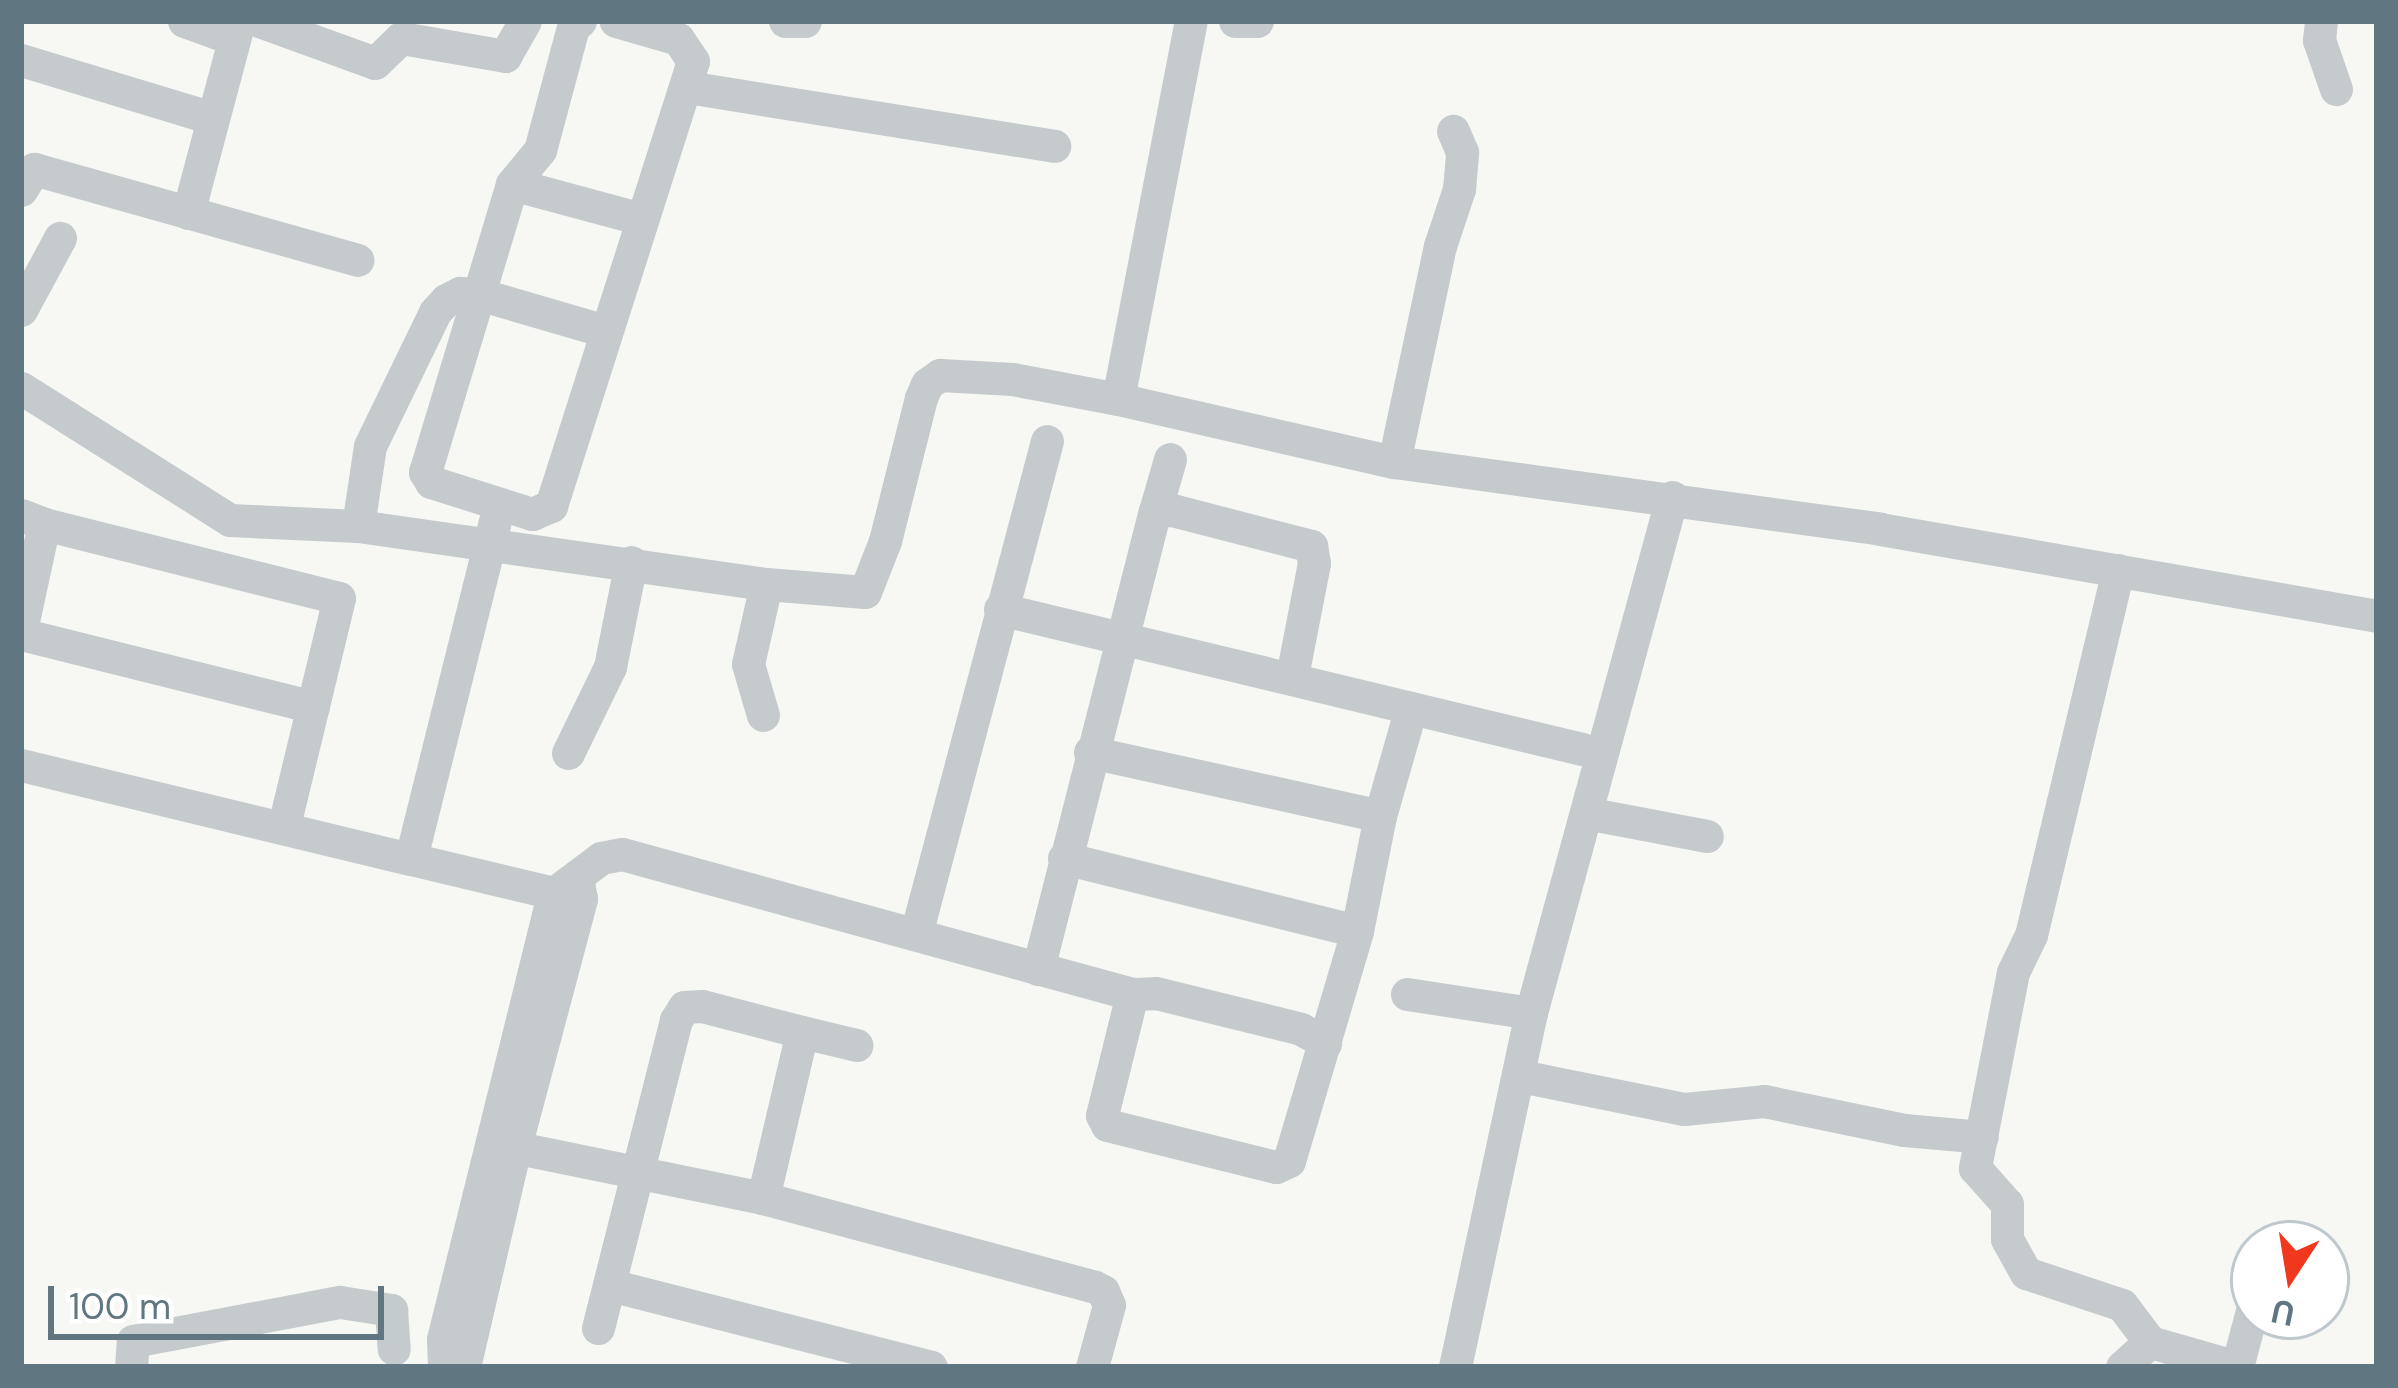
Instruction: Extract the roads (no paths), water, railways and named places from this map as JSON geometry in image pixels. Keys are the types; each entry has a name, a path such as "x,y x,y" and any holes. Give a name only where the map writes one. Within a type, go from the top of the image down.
{"street":[{"path":"184,21 328,32 375,63 394,39 418,31 500,57 508,54 525,21"},
{"path":"580,21 540,150 512,184 425,472 431,482 499,508 532,514 551,506 693,61 678,39 616,21"},
{"path":"785,21 795,25 805,21"},
{"path":"1118,399 1191,21"},
{"path":"1235,21 1257,21"},
{"path":"2321,21 2319,40 2336,88"},
{"path":"188,213 212,118 244,27"},
{"path":"21,60 212,118"},
{"path":"687,87 1054,146"},
{"path":"1394,462 1440,245 1459,189 1462,152 1453,131"},
{"path":"21,190 34,169 357,260"},
{"path":"512,184 643,219"},
{"path":"21,310 60,238"},
{"path":"358,526 370,446 434,312 460,293 482,295 605,331"},
{"path":"21,388 230,520 358,526 766,584 865,592 885,541 921,398 927,384 940,375 1012,379 1118,399 1394,462 1672,496 2377,616"},
{"path":"916,934 1047,441"},
{"path":"1038,969 1090,752 1170,459"},
{"path":"1455,1367 1531,1013 1672,496"},
{"path":"411,859 499,508"},
{"path":"1155,511 1172,510 1311,546 1314,563 1292,676"},
{"path":"284,826 314,707 339,604 334,593 32,520 21,632 314,707"},
{"path":"568,753 610,667 631,562"},
{"path":"2119,570 2031,935 2013,972 1976,1168 2007,1204 2007,1239 2016,1263 2026,1273 2122,1305 2150,1342 2237,1367"},
{"path":"763,715 748,664 766,584"},
{"path":"1000,608 1582,749"},
{"path":"1132,994 1102,1115 1117,1129 1284,1165 1357,931 1380,817 1412,708"},
{"path":"1090,752 1380,817"},
{"path":"21,765 411,859 570,889"},
{"path":"1586,813 1707,836"},
{"path":"444,1367 443,1339 506,1138 570,889 601,858 622,854 916,934 1132,994 1151,1010 1294,1048 1325,1043"},
{"path":"1064,858 1357,931"},
{"path":"1407,994 1531,1013"},
{"path":"598,1328 646,1170 684,1007 702,1006 856,1045"},
{"path":"763,1198 802,1032"},
{"path":"1520,1076 1684,1109 1764,1101 1904,1130 1982,1137"},
{"path":"506,1138 763,1198 1103,1291 1109,1305 1092,1367"},
{"path":"464,1367 506,1138"},
{"path":"610,1285 931,1367"},
{"path":"131,1367 134,1341 340,1302 391,1310 385,1358 418,1346 444,1367"},
{"path":"2122,1367 2150,1342"}]}
